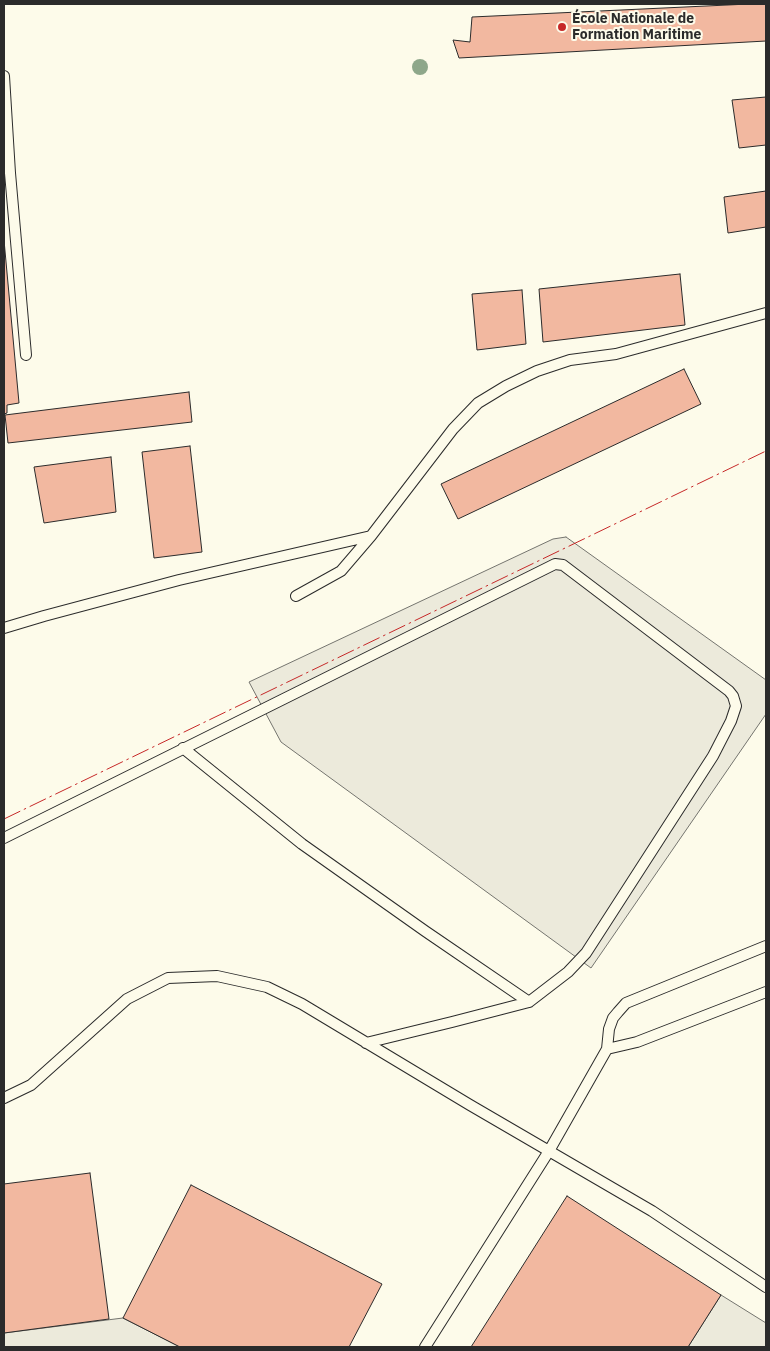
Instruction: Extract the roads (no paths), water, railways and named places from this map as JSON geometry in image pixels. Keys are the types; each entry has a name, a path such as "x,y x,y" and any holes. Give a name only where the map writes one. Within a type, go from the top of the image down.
{"lane":[{"path":"4,76 10,173 26,355"},
{"path":"296,596 341,571 371,536 453,429 478,403 506,386 537,371 570,360 616,354 766,313"},
{"path":"4,628 179,580 371,536"},
{"path":"4,838 555,564 563,565 729,691 733,696 736,706 731,721 713,756 586,953 568,972 530,1002 366,1043"},
{"path":"183,748 302,844 530,1002"},
{"path":"425,1347 550,1151 607,1049 609,1029 613,1018 626,1003 766,946"},
{"path":"4,1098 31,1085 127,999 168,978 217,976 267,987 302,1004 652,1211 766,1287"},
{"path":"607,1049 637,1042 766,992"}],"place":[{"name":"École Nationale de Formation Maritime","path":"562,27"}]}
